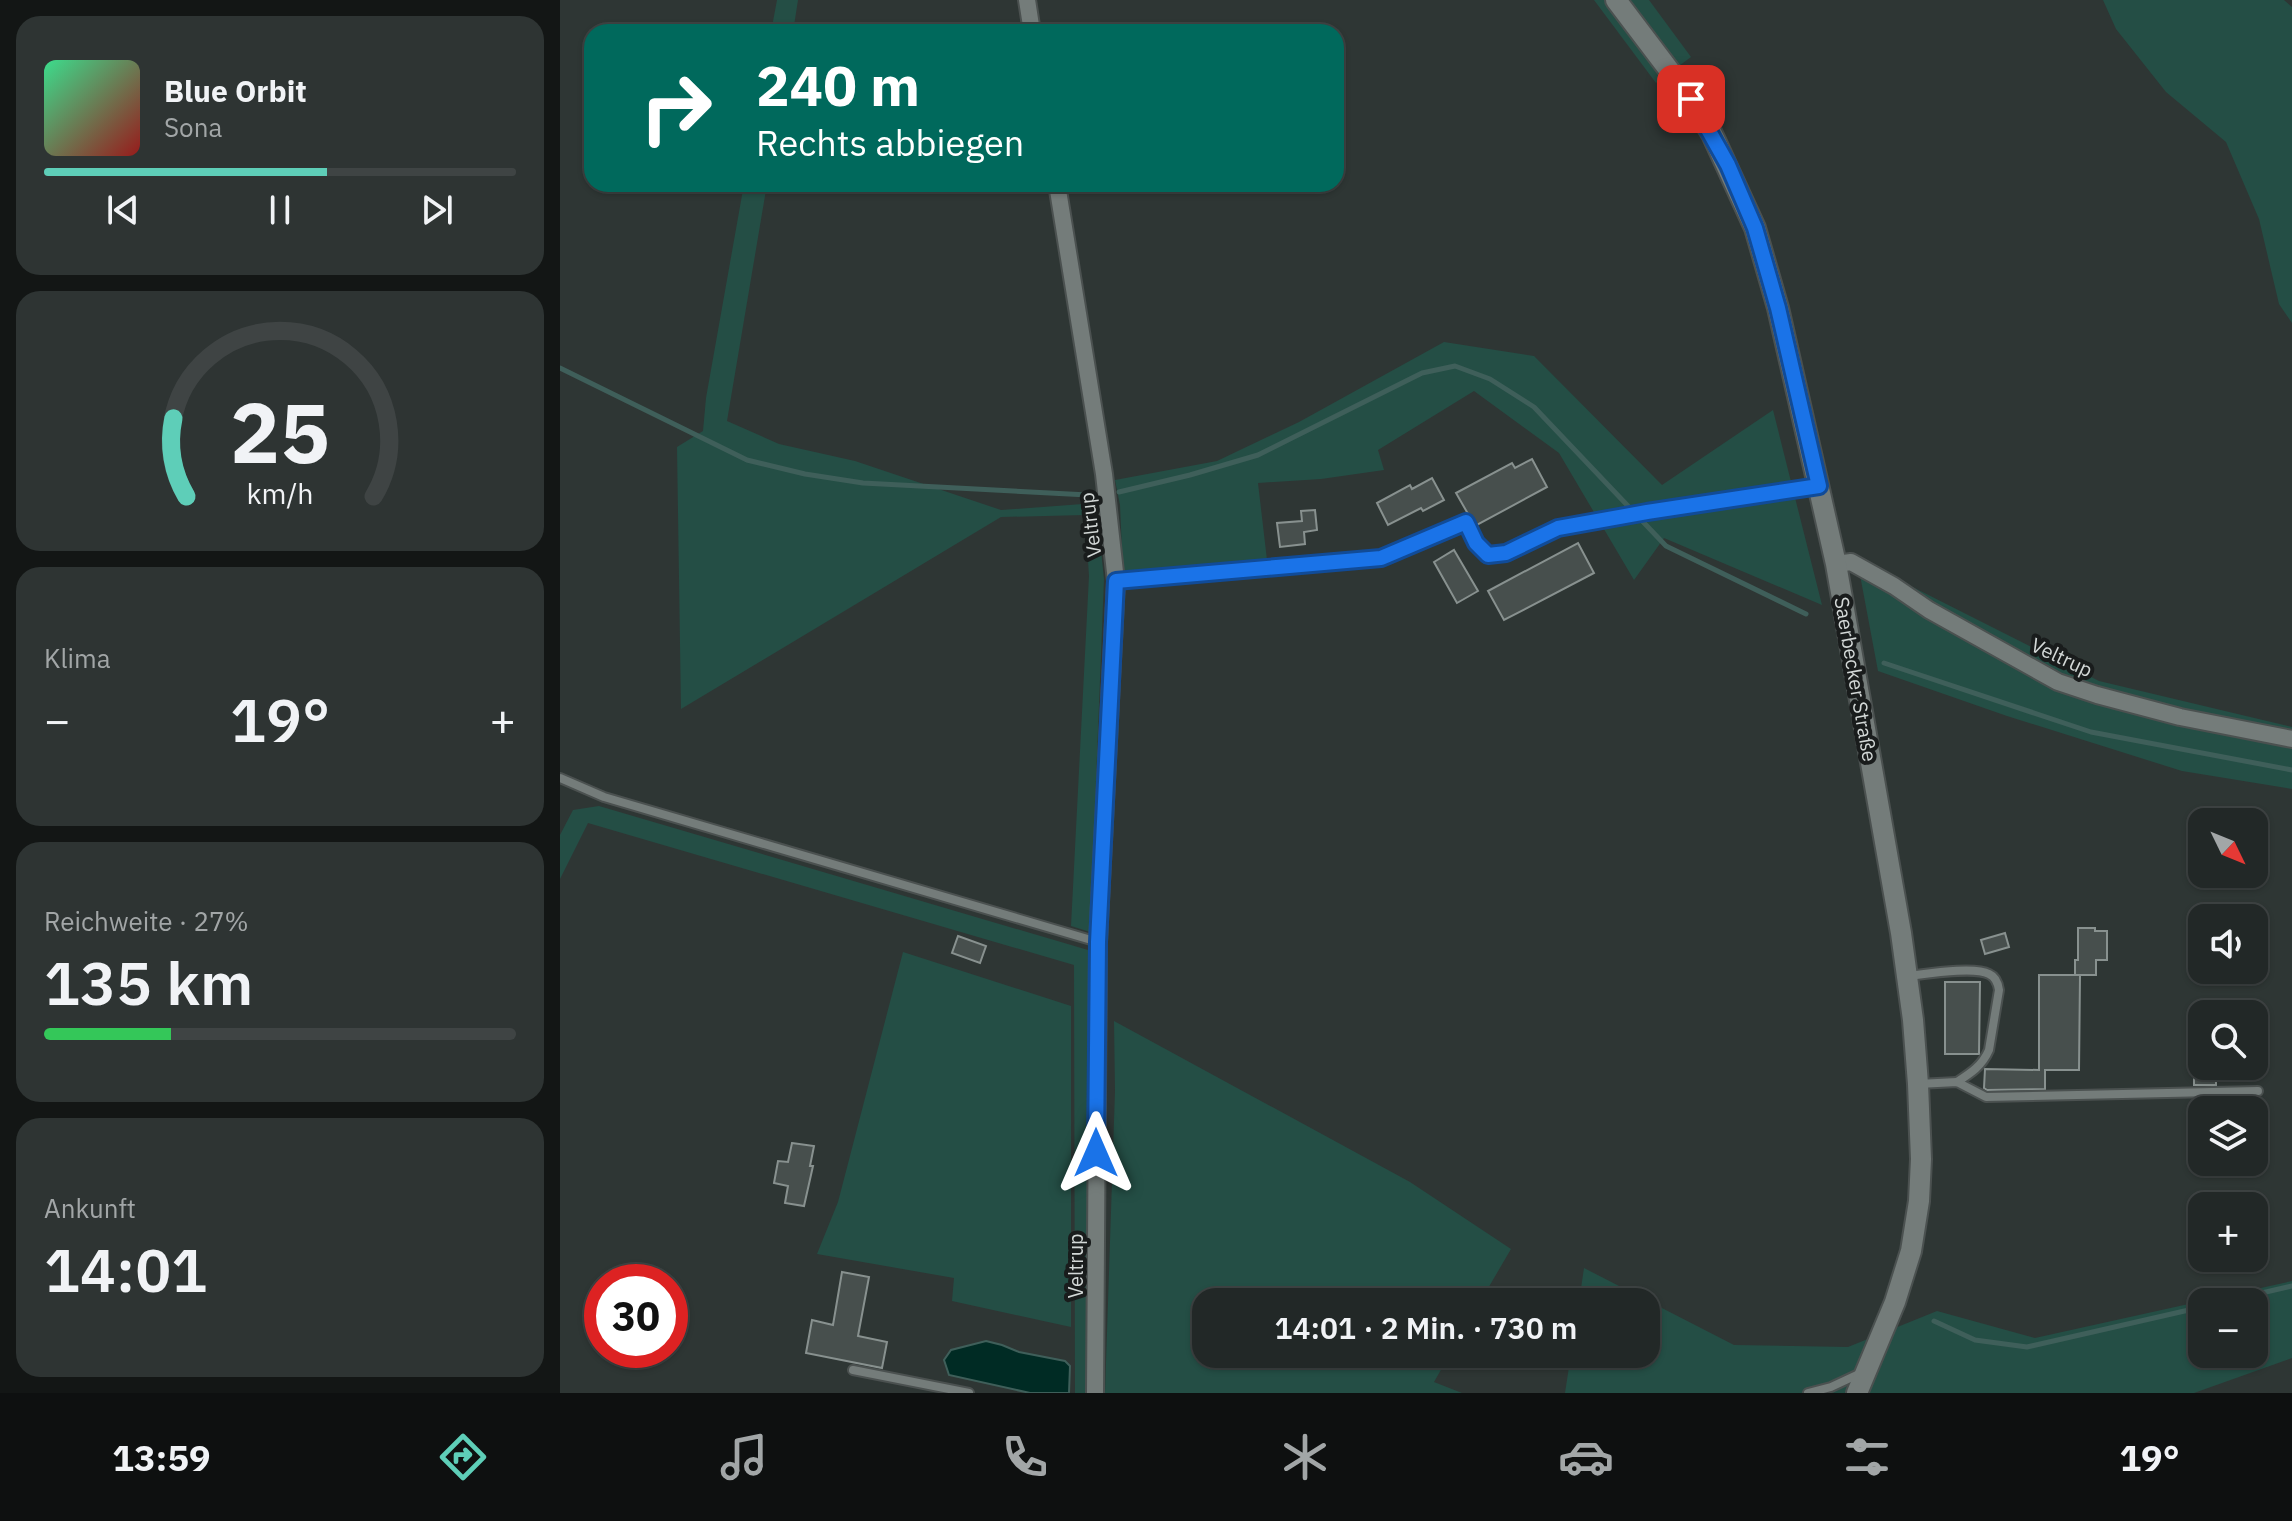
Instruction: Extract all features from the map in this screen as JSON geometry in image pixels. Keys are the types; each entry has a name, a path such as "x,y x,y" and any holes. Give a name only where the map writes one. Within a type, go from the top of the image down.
{"main road":[{"name":"Saerbecker Straße","path":"1616,0 1691,99 1728,165 1755,228 1778,308 1836,564 1908,976 1921,1159 1916,1227 1895,1302 1857,1393"}],"street":[{"path":"1027,0 1031,24"},
{"name":"Veltrup","path":"1058,192 1104,474 1116,581 1098,942 1095,1393"},
{"name":"Veltrup","path":"1836,564 1851,562 1929,610 2058,682 2180,717 2292,739"}],"lane":[{"path":"1116,581 1381,558 1466,522 1476,543 1488,555 1506,553 1558,528 1819,486"},
{"path":"560,778 604,797 1098,942"},
{"path":"1908,976 1950,971 1981,972 1991,974 1999,990 1985,1060 1975,1071 1957,1082 1918,1084"},
{"path":"1957,1082 1986,1097 2258,1091"},
{"path":"853,1370 969,1393"},
{"path":"1808,1393 1831,1387 1866,1371"}],"shaded area":[{"path":"777,0 798,0 794,24 772,24"},
{"path":"1594,0 1649,0 1691,57 1656,83"},
{"path":"2103,0 2284,0 2292,7 2292,323 2279,304 2259,219 2226,142 2166,92 2116,29"},
{"path":"743,192 766,192 727,421 779,444 855,461 1001,510 1096,503 1104,579 1090,932 1071,926 1089,576 1085,515 1001,517 681,709 677,447 703,431 706,398"},
{"path":"1444,342 1534,356 1662,485 1773,410 1822,605 1664,538 1634,580 1559,453 1474,391 1378,450 1384,470 1321,479 1258,483 1267,560 1123,573 1120,505 1115,480 1217,461 1299,422"},
{"path":"1857,559 2099,681 2292,727 2292,789 2182,771 2007,716 1878,671"},
{"path":"599,806 1088,950 1088,1393 1075,1393 1074,965 588,823 560,879 560,835 573,810"},
{"path":"903,952 1071,1006 1071,1327 952,1301 954,1278 817,1254 838,1202"},
{"path":"1114,1021 1410,1182 1511,1249 1488,1288 1192,1288 1192,1368 1442,1368 1434,1382 1462,1393 1105,1393 1115,1091"},
{"path":"1584,1268 1623,1288 1581,1288"},
{"path":"2292,1281 2292,1358 2268,1367 2268,1288 2260,1288"},
{"path":"2188,1304 2188,1368 2264,1368 2194,1393 1565,1393 1569,1368 1660,1368 1660,1307 1734,1345 1848,1347 1937,1311 2035,1338"},
{"path":"986,1341 1019,1352 1065,1361 1070,1366 1069,1393 1030,1393 949,1375 944,1360 951,1350"}],"building":[{"path":"1532,459 1547,487 1475,526 1456,493 1512,463 1515,468"},
{"path":"1432,478 1444,500 1388,525 1377,503 1410,485 1412,489"},
{"path":"1315,510 1317,530 1304,532 1305,544 1280,547 1277,523 1302,521 1301,511"},
{"path":"1578,543 1594,573 1504,620 1488,591"},
{"path":"1454,550 1478,591 1457,603 1434,562"},
{"path":"2078,928 2107,931 2107,960 2096,960 2096,975 2075,975"},
{"path":"2005,933 2009,947 1985,954 1981,940"},
{"path":"958,936 986,946 980,963 952,953"},
{"path":"2039,975 2080,975 2079,1070 2045,1070 2045,1089 1987,1090 1984,1088 1985,1069 2039,1070"},
{"path":"1945,982 1980,982 1979,1054 1945,1054"},
{"path":"2194,1080 2216,1080 2216,1085 2194,1085"},
{"path":"792,1143 814,1146 804,1206 785,1203 788,1186 774,1183 778,1161 788,1162"},
{"path":"842,1272 869,1277 858,1336 887,1342 882,1368 806,1353 812,1320 833,1325"}],"waterway":[{"path":"1119,492 1258,455 1422,373 1455,366 1490,379 1534,407 1666,546 1806,614"},
{"path":"560,368 747,460 805,474 863,483 1088,495"},
{"path":"1884,663 2091,732 2292,770"},
{"path":"2268,1292 2292,1286"},
{"path":"1934,1321 1975,1340 2027,1347 2188,1310"}],"route":[{"path":"1096,1153 1098,942 1116,581 1381,558 1466,522 1476,543 1488,555 1506,553 1558,528 1819,486 1778,308 1755,228 1728,165 1691,99"}]}
